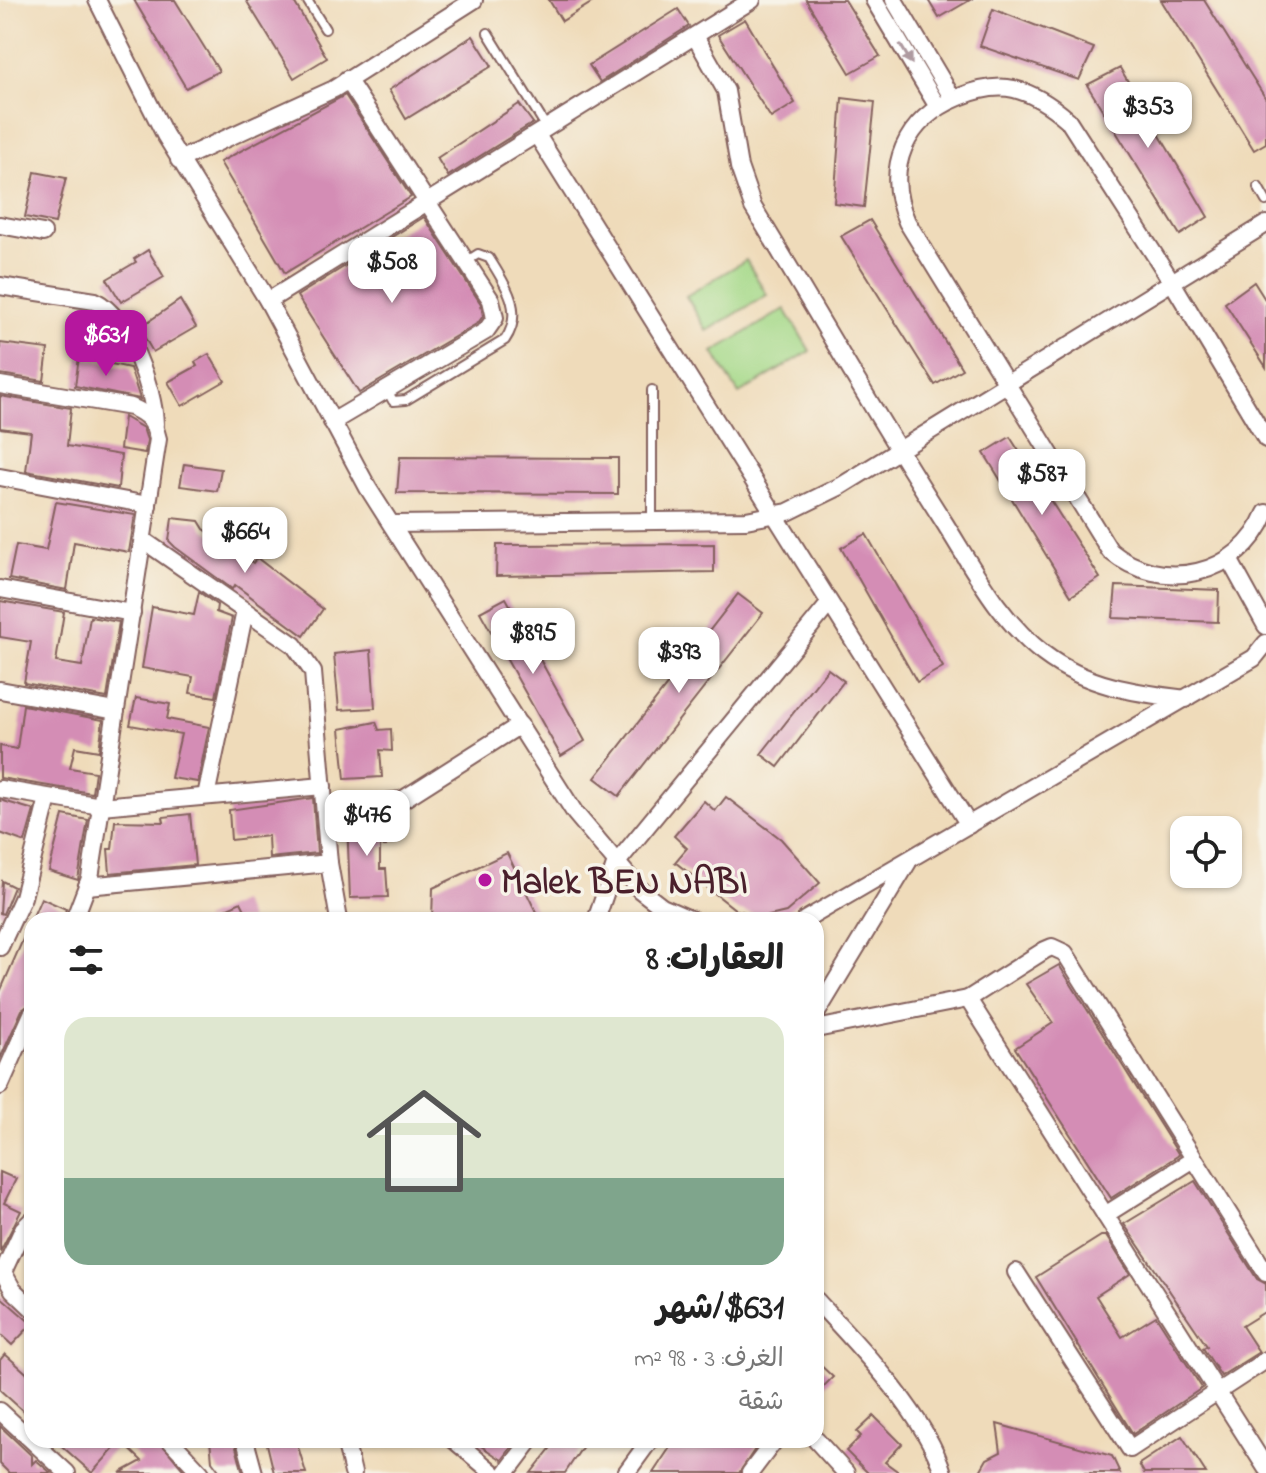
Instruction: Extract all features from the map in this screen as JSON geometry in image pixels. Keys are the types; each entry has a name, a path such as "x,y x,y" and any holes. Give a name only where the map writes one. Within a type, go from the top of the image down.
{"street":[{"path":"97,0 179,160 268,301 368,488 394,524 575,813 615,865 662,907 674,912"},
{"path":"179,160 292,111 474,0"},
{"path":"268,301 752,0"},
{"path":"874,0 946,103"},
{"path":"894,0 946,103"},
{"path":"695,36 726,91 739,167 753,207 898,451 998,606 1043,653 1097,683 1134,693 1186,699"},
{"path":"332,422 492,325 495,310 430,201 347,79"},
{"path":"1266,439 1172,282 1068,120 1050,104 1011,88 989,88 946,103 922,118 908,135 901,151 896,188 899,205 1094,530 1110,551 1129,567 1147,573 1175,575 1213,567 1229,559 1252,540 1266,513"},
{"path":"542,132 829,604 969,825"},
{"path":"394,524 652,523 776,516 815,501 1266,224"},
{"path":"0,225 43,233"},
{"path":"0,286 95,301 107,307 117,317 150,388 158,439 101,806 87,886 77,912"},
{"path":"0,385 131,407 145,413 155,424"},
{"path":"0,477 148,505"},
{"path":"143,540 294,645 313,672 329,863 338,912"},
{"path":"1229,559 1264,616"},
{"path":"0,589 132,613"},
{"path":"599,912 615,865 829,604"},
{"path":"206,796 245,611"},
{"path":"819,912 1186,699 1254,658 1266,643"},
{"path":"0,690 116,711"},
{"path":"325,810 402,800 520,725"},
{"path":"0,789 101,806 323,786"},
{"path":"0,947 23,897 48,798"},
{"path":"824,1001 909,859"},
{"path":"87,886 329,863"},
{"path":"824,1027 968,999 1045,950 1060,949 1266,1273"},
{"path":"968,999 1266,1468"},
{"path":"0,1086 24,1032"},
{"path":"1105,1215 1194,1159"},
{"path":"24,1228 3,1272 13,1290 24,1300"},
{"path":"1016,1272 1130,1449 1266,1360"},
{"path":"824,1309 872,1361 922,1432 943,1473"},
{"path":"0,1411 24,1433"},
{"path":"40,1448 67,1473"},
{"path":"178,1448 201,1473"},
{"path":"247,1448 254,1473"},
{"path":"347,1448 353,1473"},
{"path":"463,1448 493,1473"},
{"path":"506,1473 525,1448"},
{"path":"626,1473 644,1448"},
{"path":"750,1473 769,1448"},
{"path":"823,1448 846,1473"}],"lane":[{"path":"307,0 325,29"},
{"path":"488,33 542,132"},
{"path":"1258,187 1266,201"},
{"path":"652,390 652,523"}],"green space":[{"path":"746,260 767,295 707,331 686,296"},
{"path":"785,309 810,351 739,394 713,352"}],"building":[{"path":"134,0 175,0 219,71 186,88"},
{"path":"246,0 293,0 327,58 294,78"},
{"path":"549,0 596,0 562,21"},
{"path":"806,0 845,0 880,56 850,73"},
{"path":"928,0 970,0 939,18"},
{"path":"1161,0 1204,0 1266,99 1266,143 1254,150"},
{"path":"678,9 689,26 600,82 589,65"},
{"path":"993,9 1094,48 1079,80 980,46"},
{"path":"745,19 795,103 771,118 718,35"},
{"path":"473,36 492,66 406,119 389,90"},
{"path":"1120,68 1208,217 1180,235 1087,85"},
{"path":"345,95 411,197 285,273 220,162"},
{"path":"842,98 875,102 864,207 834,203"},
{"path":"519,104 533,123 448,176 437,158"},
{"path":"35,172 66,178 55,223 25,217"},
{"path":"424,217 481,304 483,316 478,323 359,393 297,296"},
{"path":"870,220 962,369 935,385 841,236"},
{"path":"148,250 164,277 121,302 107,279 136,262 134,259"},
{"path":"1254,282 1266,301 1266,367 1225,303"},
{"path":"180,300 196,327 153,352 139,328"},
{"path":"0,343 48,349 44,381 0,374"},
{"path":"209,354 225,381 182,406 168,382 197,366 195,362"},
{"path":"79,357 130,368 140,399 75,386"},
{"path":"0,396 71,408 67,446 121,455 118,488 26,471 31,432 0,428"},
{"path":"124,417 143,428 147,440 145,453 120,449"},
{"path":"1010,437 1100,578 1071,596 984,453"},
{"path":"400,457 618,458 618,494 397,493"},
{"path":"184,464 221,469 217,491 180,486"},
{"path":"56,502 135,515 129,552 74,542 67,590 9,579 16,545 46,550"},
{"path":"172,518 199,521 204,529 253,563 257,558 323,609 304,636 235,585 232,589 175,547 169,541"},
{"path":"866,534 943,667 917,682 841,548"},
{"path":"714,544 714,572 496,576 497,545"},
{"path":"1116,586 1219,590 1218,622 1113,618"},
{"path":"199,592 217,605 216,612 232,618 216,697 190,693 193,677 142,668 152,607 194,615"},
{"path":"738,594 763,613 619,796 595,778"},
{"path":"506,598 585,741 561,756 480,612"},
{"path":"0,601 64,612 56,662 82,666 90,617 119,622 107,698 24,683 31,642 0,637"},
{"path":"371,650 375,708 339,710 334,654"},
{"path":"828,669 844,681 778,767 761,754"},
{"path":"136,698 170,704 167,719 209,727 198,782 171,778 181,734 130,725"},
{"path":"23,705 103,720 99,751 75,747 70,768 95,772 92,793 0,778 0,746 17,749"},
{"path":"376,722 379,730 391,729 392,751 380,750 382,777 345,779 340,729"},
{"path":"726,797 781,839 820,883 786,912 736,910 675,862 687,848 674,836 704,801 715,811"},
{"path":"313,798 317,853 269,858 268,836 231,840 229,810"},
{"path":"0,800 34,810 25,842 0,833"},
{"path":"190,814 195,865 110,873 108,849 112,849 115,821 164,822 163,817"},
{"path":"63,815 88,820 78,880 49,871"},
{"path":"385,818 386,846 380,846 380,869 386,869 388,897 350,898 347,819"},
{"name":"Malek BEN NABI","path":"507,853 536,912 432,912 433,888"},
{"path":"2,881 14,887 3,914 0,913"},
{"path":"41,898 66,909 65,912 35,912"},
{"path":"241,902 246,912 219,912"},
{"path":"24,937 24,1009 0,1059 0,992"},
{"path":"1059,965 1179,1155 1111,1198 1015,1048 1053,1023 1026,984"},
{"path":"0,1172 16,1179 4,1203 21,1211 0,1252"},
{"path":"1195,1181 1257,1279 1266,1284 1266,1311 1242,1326 1259,1352 1221,1376 1203,1348 1207,1346 1124,1224"},
{"path":"1101,1236 1106,1236 1130,1274 1096,1296 1122,1337 1156,1316 1202,1388 1133,1434 1036,1277"},
{"path":"0,1296 24,1317 24,1332 12,1345 0,1334"},
{"path":"5,1354 24,1371 24,1412 0,1390 0,1360"},
{"path":"824,1369 833,1377 824,1386"},
{"path":"874,1416 902,1444 885,1462 900,1473 868,1473 846,1451 861,1436 857,1432"},
{"path":"997,1424 1112,1456 1120,1473 979,1473 987,1459 1001,1452"},
{"path":"0,1426 32,1456 32,1464 36,1460 51,1473 9,1473 0,1464"},
{"path":"1182,1436 1206,1473 1144,1473 1139,1464"},
{"path":"64,1448 115,1448 92,1473"},
{"path":"128,1448 166,1448 186,1473 120,1473 142,1461"},
{"path":"211,1448 236,1448 243,1473 221,1473 212,1461"},
{"path":"268,1448 298,1448 306,1473 274,1473"},
{"path":"484,1448 511,1448 502,1460"},
{"path":"551,1448 582,1448 565,1473 531,1473"},
{"path":"670,1448 756,1448 739,1473 653,1473"}],"place":[{"name":"Malek BEN NABI","path":"485,880"}]}
